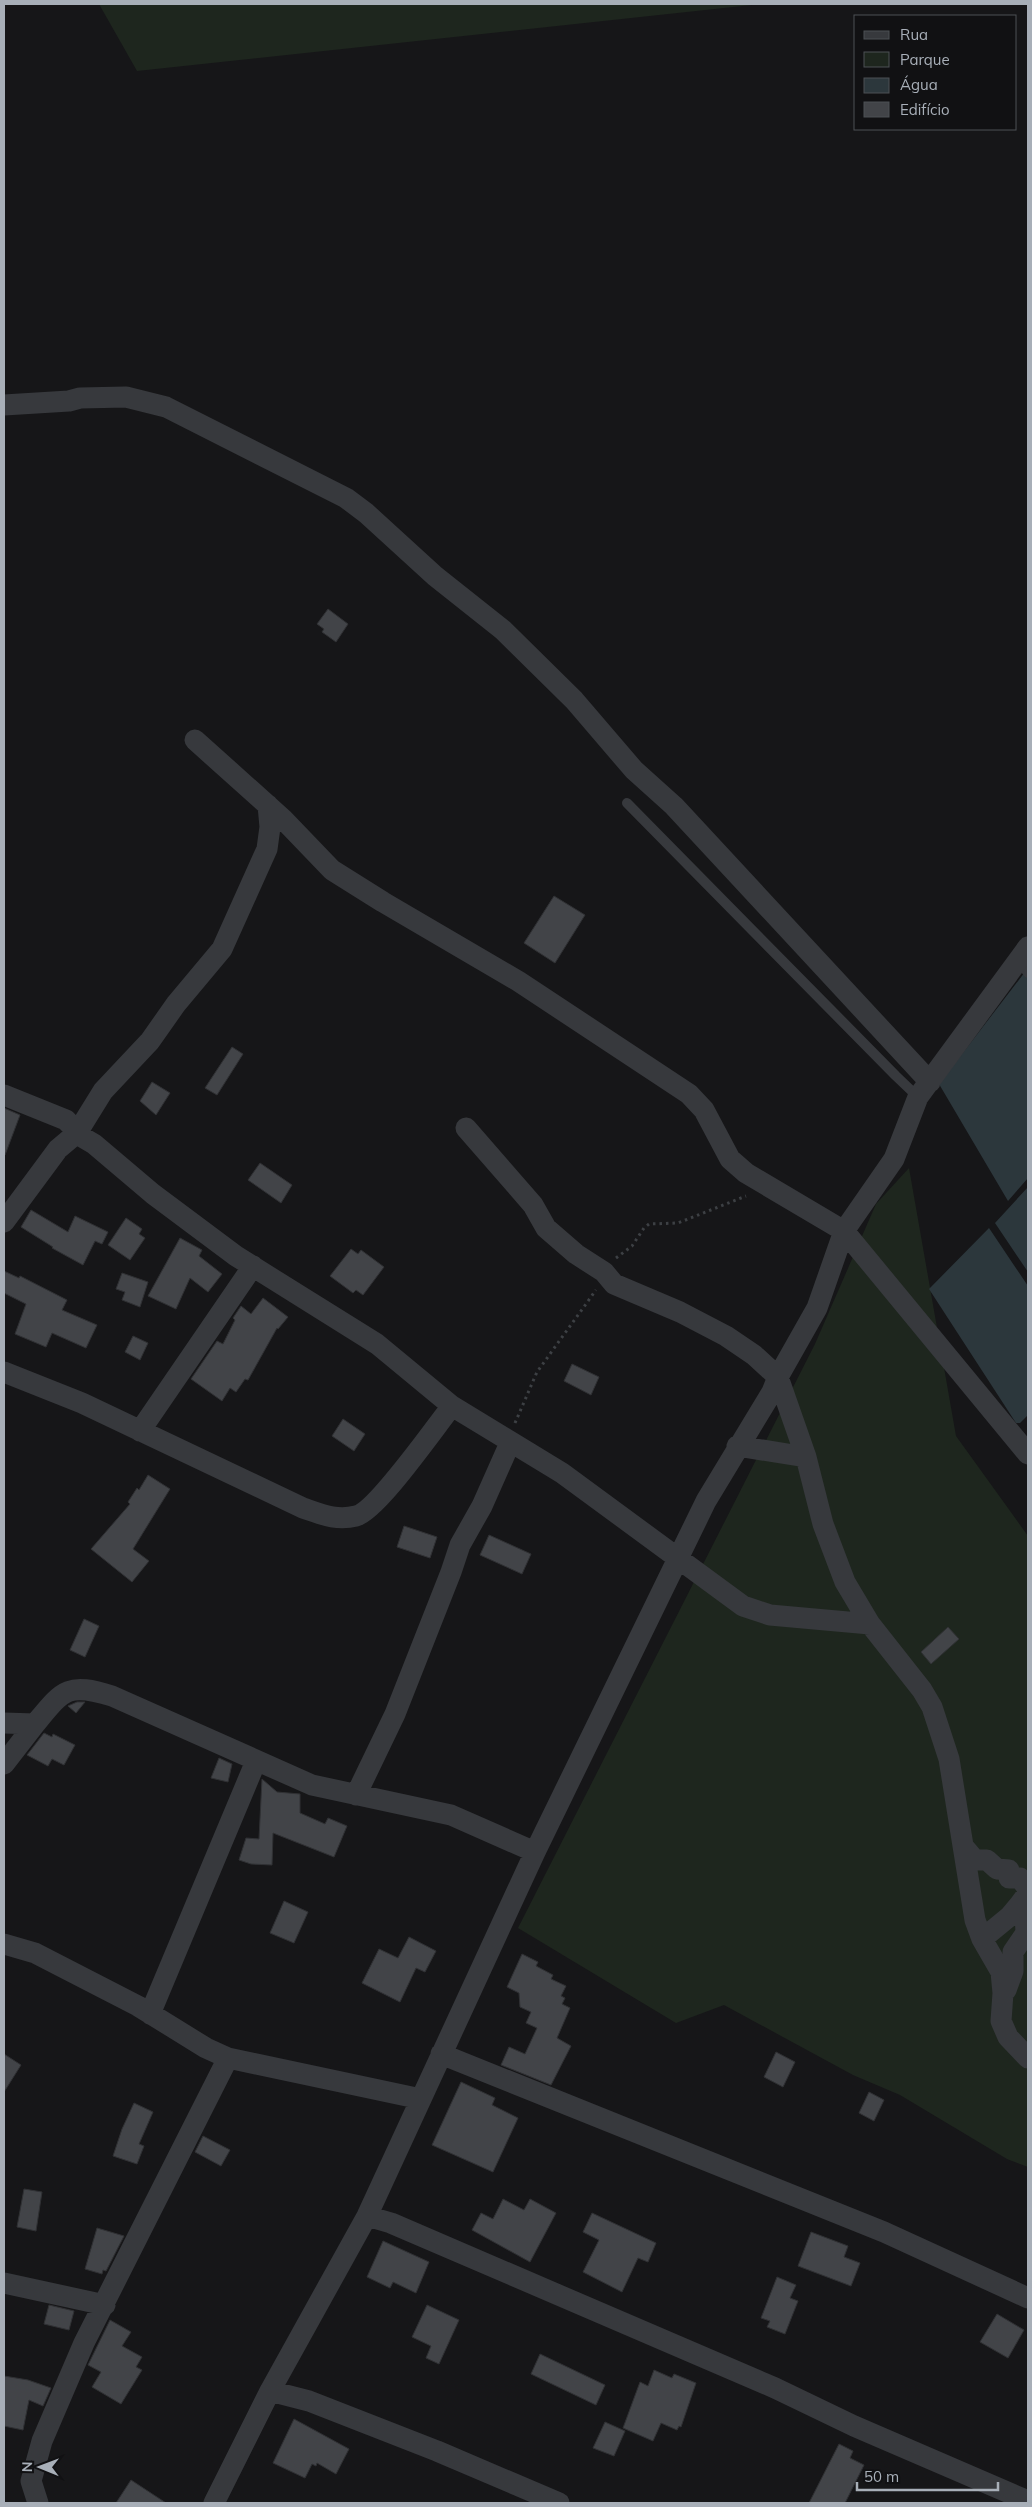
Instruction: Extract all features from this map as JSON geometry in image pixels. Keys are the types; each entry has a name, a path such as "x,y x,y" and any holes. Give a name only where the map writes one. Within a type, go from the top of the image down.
{"street":[{"path":"4,405 68,401 80,398 126,397 166,407 346,498 366,513 435,576 503,630 574,700 634,770 674,806 924,1089"},
{"path":"195,740 268,805 332,870 518,981 688,1094 704,1110 730,1159 746,1172 844,1231 1028,1454"},
{"path":"4,1222 58,1150 77,1133 103,1091 150,1041 176,1004 222,949 268,849 270,827 268,805"},
{"path":"214,2503 270,2391 367,2216 535,1852 706,1501 737,1446 772,1392 778,1377 817,1308 844,1231 894,1159 924,1089 1025,960"},
{"path":"4,1095 66,1120 77,1133 94,1144 153,1194 253,1266 377,1344 452,1406 562,1473 743,1606 770,1615 870,1624"},
{"path":"466,1128 533,1205 546,1228 576,1254 604,1272 614,1284 680,1312 726,1336 754,1355 778,1377 806,1458 823,1524 845,1582 870,1624 922,1690 932,1707 948,1759 976,1920 982,1939 1000,1972 1001,2021 1008,2037 1028,2058"},
{"path":"140,1430 253,1266"},
{"path":"4,1372 140,1430 303,1508 334,1518 358,1516 375,1503 452,1406"},
{"path":"356,1795 395,1714 460,1545 482,1506 510,1443"},
{"path":"737,1446 806,1458"},
{"path":"4,1764 59,1695 75,1689 89,1689 112,1696 312,1785 451,1815 535,1852"},
{"path":"4,1723 35,1724"},
{"path":"150,2014 256,1761"},
{"path":"963,1846 975,1860 987,1860 997,1870 1009,1870 1009,1878 1020,1878 1025,1895 1026,1933 1013,1952 1013,1971 1002,2000"},
{"path":"982,1939 1010,1916 1025,1895"},
{"path":"4,1944 34,1953 150,2014 206,2048 228,2058 421,2099"},
{"path":"441,2054 884,2232 1028,2298"},
{"path":"38,2503 31,2481 42,2441 84,2343 105,2305 136,2238 228,2058"},
{"path":"367,2216 391,2223 766,2384 854,2426 1028,2501"},
{"path":"4,2283 105,2305"},
{"path":"270,2391 318,2404 437,2451 559,2503"}],"lane":[{"path":"627,802 896,1076 924,1089"}],"green space":[{"path":"99,4 761,4 137,71"},
{"path":"909,1168 956,1436 1028,1536 1028,2167 1007,2159 900,2095 853,2075 724,2005 676,2023 518,1928 815,1344 876,1204"}],"water":[{"path":"1028,968 1028,1178 1008,1201 939,1084"},
{"path":"1028,1187 1028,1272 995,1223"},
{"path":"989,1228 1028,1286 1028,1415 1020,1423 1016,1423 929,1289"}],"building":[{"path":"328,609 348,624 336,642 322,632 324,629 317,624"},
{"path":"554,896 585,915 555,963 524,943"},
{"path":"232,1047 243,1054 217,1095 205,1088"},
{"path":"152,1082 170,1093 156,1115 140,1101"},
{"path":"4,1108 20,1115 5,1155 4,1154"},
{"path":"260,1163 292,1185 281,1203 248,1180"},
{"path":"31,1210 68,1232 75,1216 108,1232 102,1244 95,1241 83,1265 52,1248 21,1227"},
{"path":"126,1218 142,1229 139,1234 145,1238 130,1260 108,1245"},
{"path":"180,1238 202,1250 199,1256 222,1274 208,1292 190,1278 176,1309 148,1296"},
{"path":"351,1249 358,1254 361,1250 384,1267 363,1295 356,1290 353,1293 330,1276"},
{"path":"4,1271 19,1278 20,1276 67,1300 62,1310 97,1325 86,1348 52,1333 46,1347 15,1334 26,1304 4,1293"},
{"path":"122,1273 148,1282 140,1307 122,1300 125,1292 116,1289"},
{"path":"263,1298 288,1317 277,1328 248,1380 245,1379 236,1392 230,1388 222,1401 191,1379 217,1341 223,1344 235,1320 233,1318 241,1306 251,1314"},
{"path":"133,1336 148,1343 140,1360 125,1352"},
{"path":"572,1364 599,1377 591,1395 564,1381"},
{"path":"343,1419 365,1434 354,1451 332,1436"},
{"path":"148,1475 170,1489 133,1549 149,1561 132,1582 91,1549 130,1504 128,1502 137,1488 139,1490"},
{"path":"404,1526 437,1537 430,1558 397,1547"},
{"path":"489,1535 531,1554 522,1574 480,1555"},
{"path":"84,1619 99,1626 85,1657 70,1650"},
{"path":"948,1627 959,1639 931,1664 921,1652"},
{"path":"77,1702 85,1702 76,1713 68,1706"},
{"path":"44,1733 52,1737 53,1734 75,1745 64,1765 52,1759 48,1766 27,1755"},
{"path":"219,1758 232,1764 228,1782 211,1778"},
{"path":"262,1779 277,1792 300,1794 300,1813 325,1824 328,1818 347,1826 334,1857 273,1833 272,1865 251,1864 239,1860 246,1838 259,1839"},
{"path":"284,1901 308,1912 294,1943 270,1933"},
{"path":"409,1937 436,1951 425,1972 416,1968 400,2002 362,1983 379,1949 398,1958"},
{"path":"522,1954 538,1962 536,1966 553,1975 551,1979 566,1986 561,1996 565,1998 562,2004 570,2008 557,2038 571,2046 551,2085 501,2065 509,2047 525,2054 537,2028 526,2023 531,2012 520,2007 519,1993 507,1987"},
{"path":"776,2052 795,2062 783,2087 764,2077"},
{"path":"4,2054 21,2065 4,2092"},
{"path":"461,2082 495,2098 492,2105 518,2118 493,2172 432,2145"},
{"path":"869,2092 884,2100 874,2121 859,2113"},
{"path":"134,2103 153,2112 139,2144 144,2146 137,2164 113,2156 122,2129"},
{"path":"203,2136 230,2150 221,2166 195,2152"},
{"path":"24,2189 42,2192 36,2231 17,2227"},
{"path":"503,2199 524,2210 530,2199 556,2213 530,2262 472,2230 481,2213 493,2219"},
{"path":"592,2213 656,2243 648,2262 638,2258 622,2292 583,2272 599,2240 583,2232"},
{"path":"97,2228 124,2236 106,2271 103,2270 102,2274 85,2269"},
{"path":"811,2232 848,2246 844,2257 860,2263 851,2286 798,2266"},
{"path":"383,2241 429,2262 416,2293 393,2282 390,2288 367,2277"},
{"path":"777,2277 796,2285 790,2298 798,2301 785,2334 767,2327 770,2321 761,2318"},
{"path":"49,2305 74,2311 69,2330 44,2324"},
{"path":"427,2305 459,2320 439,2364 426,2358 431,2346 412,2337"},
{"path":"997,2314 1024,2330 1008,2358 980,2342"},
{"path":"110,2320 131,2332 122,2346 142,2357 136,2367 142,2370 121,2404 92,2387 101,2372 88,2365"},
{"path":"540,2354 605,2385 596,2405 531,2374"},
{"path":"654,2370 672,2378 674,2374 696,2383 681,2427 679,2426 677,2430 661,2423 653,2441 623,2428 640,2382 648,2386"},
{"path":"4,2376 28,2380 51,2388 43,2406 29,2400 23,2430 4,2426"},
{"path":"294,2419 349,2449 336,2474 317,2463 316,2466 312,2464 305,2478 273,2463"},
{"path":"605,2422 625,2431 614,2456 593,2448"},
{"path":"839,2444 853,2451 850,2458 864,2465 845,2503 809,2503"},
{"path":"131,2480 166,2503 116,2503"}]}
